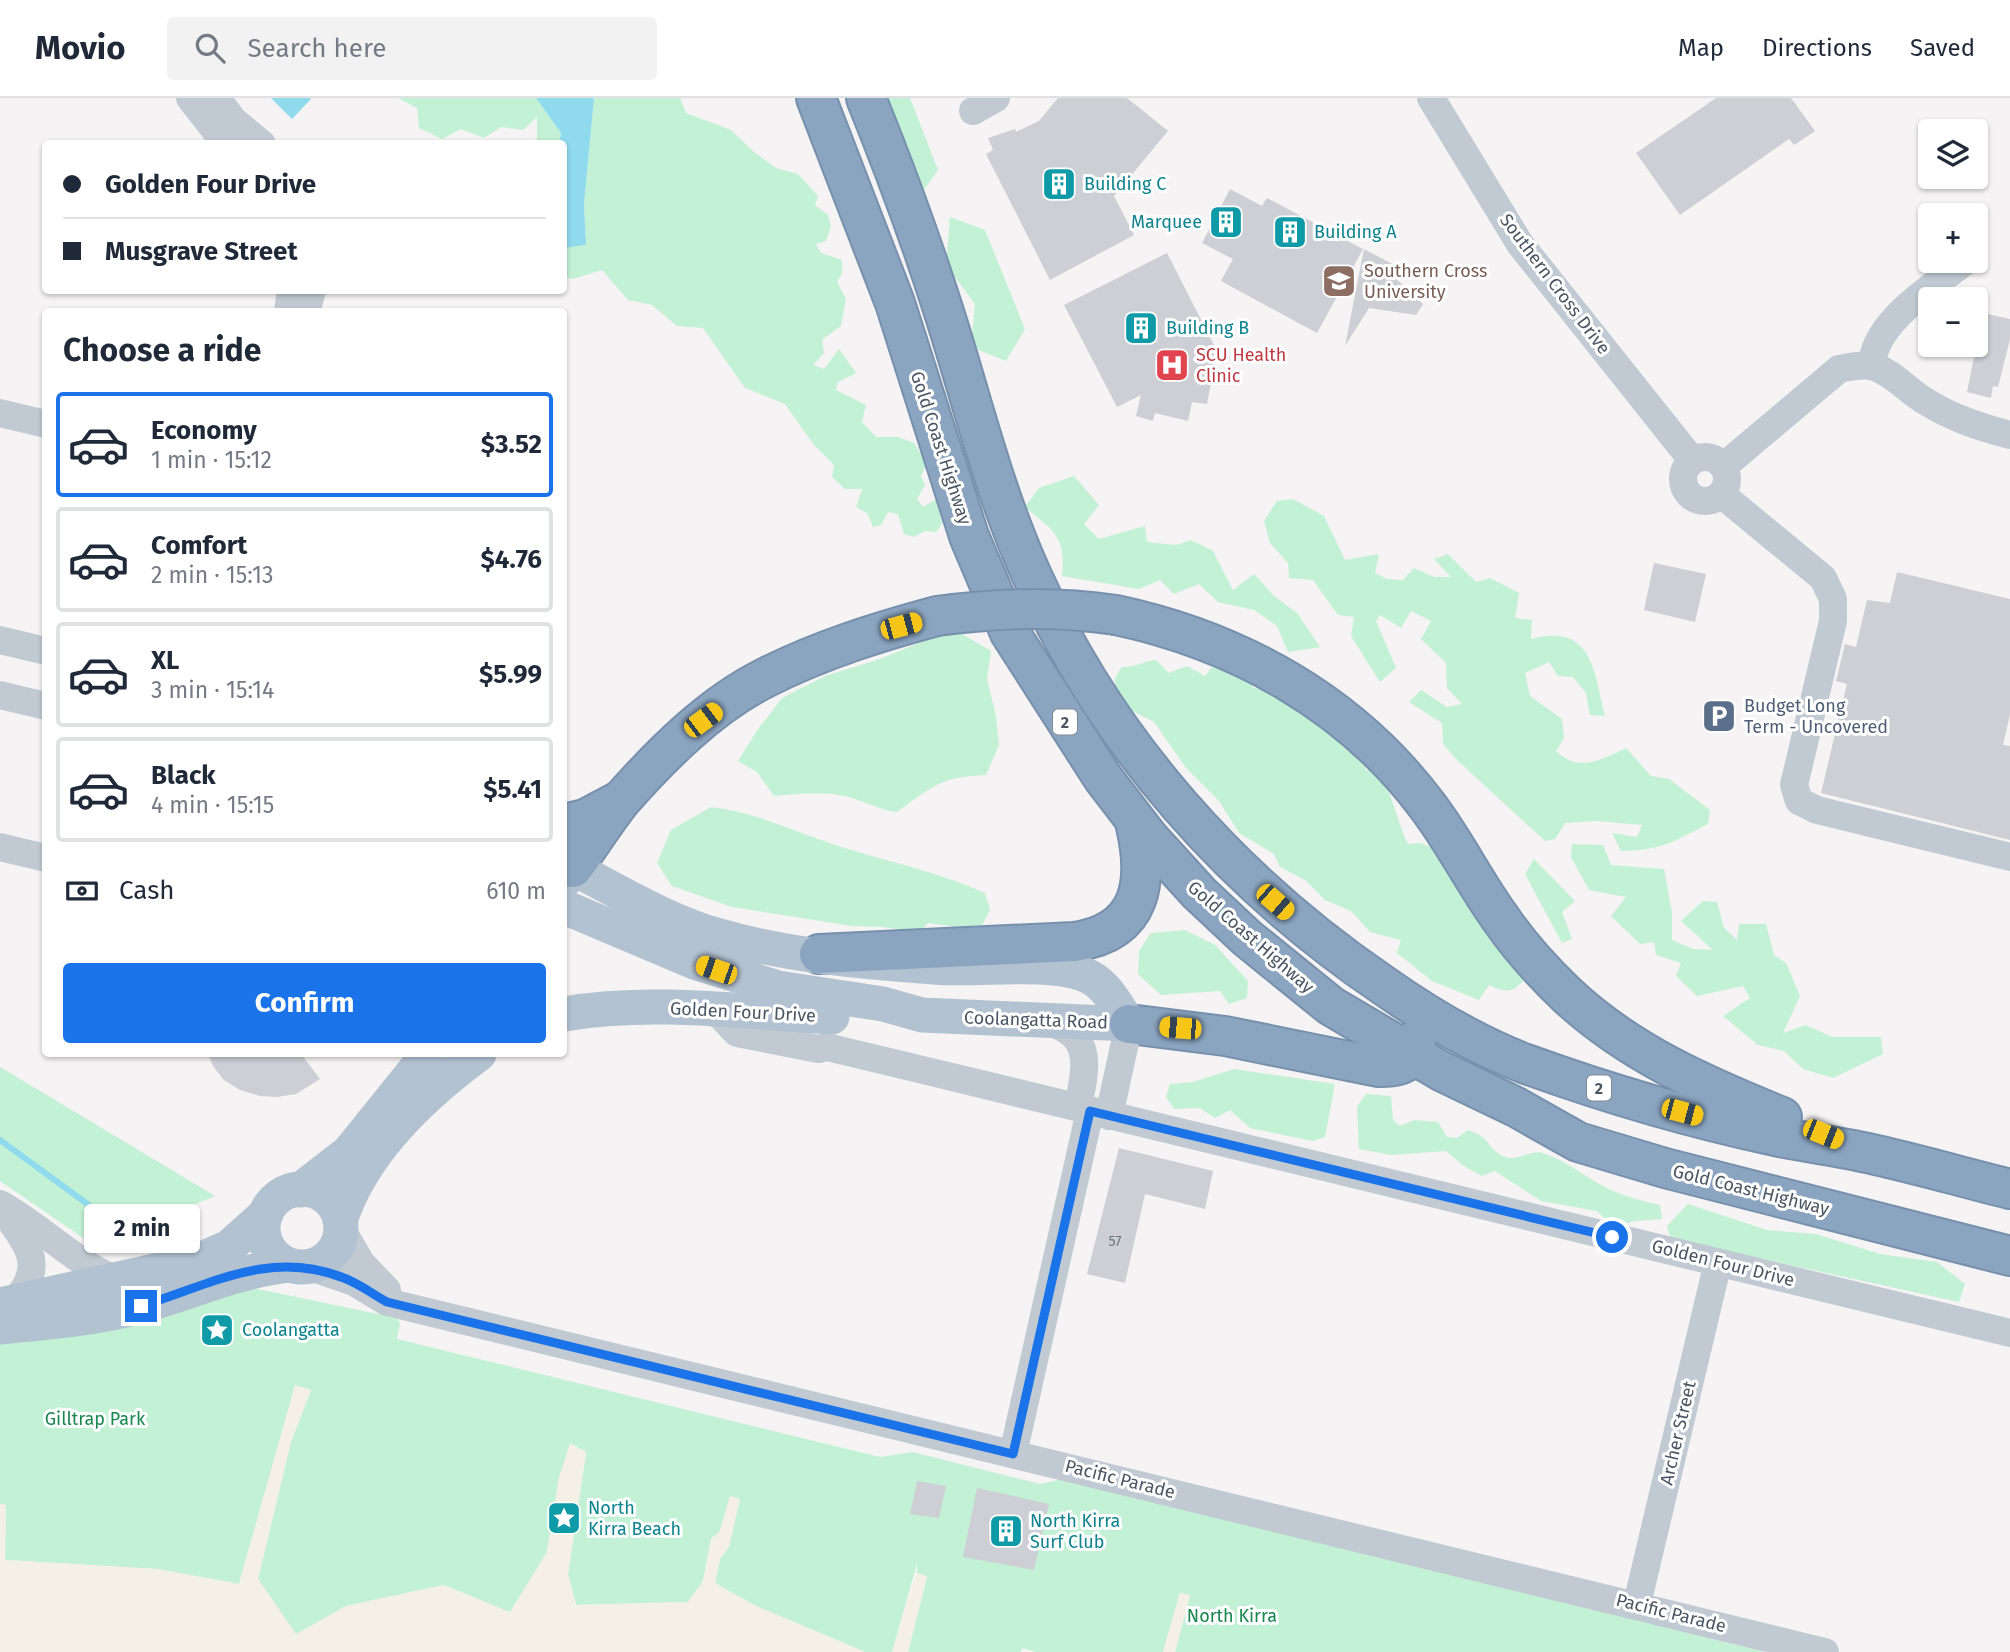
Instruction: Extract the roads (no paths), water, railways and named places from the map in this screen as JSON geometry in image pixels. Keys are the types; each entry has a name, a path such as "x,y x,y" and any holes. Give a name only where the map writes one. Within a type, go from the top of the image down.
{"highway":[{"name":"Gold Coast Highway","path":"816,98 895,303 969,536 1010,633 1079,745 1134,821 1199,893 1247,938 1331,1006 1414,1056 1578,1142 1665,1168 2010,1255"},
{"name":"2","path":"866,98 908,205 1000,498 1034,582 1117,726 1178,805 1244,875 1347,961 1404,1000 1462,1034 1521,1062 1580,1083 1773,1136 1874,1155 2010,1189"},
{"path":"567,871 622,799 703,720 765,678 870,634 937,616 1019,607 1116,614 1193,635 1253,660 1328,706 1405,778 1427,805 1501,920 1525,951 1568,996 1627,1042 1688,1077 1874,1155"},
{"path":"567,823 585,819 622,799"},
{"path":"819,954 1074,942 1100,936 1122,921 1139,893 1143,861 1134,821"},
{"path":"1129,1024 1225,1035 1384,1068 1405,1063 1414,1056 1416,1044 1412,1026 1347,961"},
{"path":"1310,1054 1431,1092 1507,1125 1578,1142"}],"main road":[{"name":"Coolangatta Road","path":"567,871 722,937 819,954 936,968 1051,969 1075,972 1095,979 1104,986 1129,1024"},
{"name":"Coolangatta Road","path":"567,908 694,962 737,977 829,998 883,1004 922,1015 1129,1024"},
{"name":"Golden Four Drive","path":"567,1014 606,1009 702,1010 872,1019 922,1015"},
{"path":"4,1312 206,1258 238,1240 266,1214 277,1198 300,1190 349,1152 426,1057"},
{"path":"4,1312 82,1319 116,1312 239,1273 321,1262 340,1240 341,1224 364,1169 382,1145 423,1102 476,1057"},
{"path":"300,1190 318,1193 328,1200 341,1224"},
{"path":"266,1214 263,1228 265,1242 273,1254 299,1266"}],"street":[{"name":"Southern Cross Drive","path":"1431,98 1520,244 1692,460"},
{"path":"212,111 256,140"},
{"path":"1872,366 1872,354 1882,332 1895,318 1951,273"},
{"path":"1724,466 1839,369 1856,365 1872,366 1926,402 1965,422 2010,435"},
{"path":"0,413 42,423"},
{"path":"1713,457 1724,466 1727,481 1721,494 1703,501 1686,491 1683,485 1684,471 1692,460 1713,457"},
{"path":"1721,494 1823,578 1833,599 1833,621 1794,785 1799,801 1817,810 2010,857"},
{"path":"0,640 42,650"},
{"path":"0,695 42,705"},
{"path":"0,847 42,857"},
{"name":"Golden Four Drive","path":"702,1010 719,1014 737,1033 818,1049 827,1047 2010,1332"},
{"path":"774,1040 812,1016"},
{"path":"1033,1020 1065,1029 1081,1047 1085,1056 1092,1111"},
{"path":"1013,1454 1092,1111 1129,1024"},
{"path":"0,1206 27,1219 80,1259 116,1280"},
{"path":"0,1206 26,1240 32,1258 31,1273 26,1285 4,1312"},
{"name":"Pacific Parade","path":"341,1224 361,1263 377,1283 414,1306"},
{"name":"Archer Street","path":"1637,1604 1718,1262"},
{"name":"Pacific Parade","path":"299,1266 354,1282 387,1302 414,1306 1825,1652"}],"water":[{"path":"271,98 310,98 311,99 292,119"},
{"path":"536,98 594,98 584,204 586,245 567,248 567,140 560,140 561,133"}],"waterway":[{"path":"0,1140 97,1211 137,1236"}],"place":[{"name":"Building C","path":"1059,184"},
{"name":"Marquee","path":"1226,222"},
{"name":"Building A","path":"1290,232"},
{"name":"Southern Cross University","path":"1339,281"},
{"name":"Building B","path":"1141,328"},
{"name":"SCU Health Clinic","path":"1172,365"},
{"name":"Budget Long Term - Uncovered","path":"1719,716"},
{"name":"Coolangatta","path":"217,1330"},
{"name":"North Kirra Beach","path":"564,1518"},
{"name":"North Kirra Surf Club","path":"1006,1531"}],"park label":[{"name":"Gilltrap Park","path":"95,1419"},
{"name":"North Kirra","path":"1232,1616"}]}
